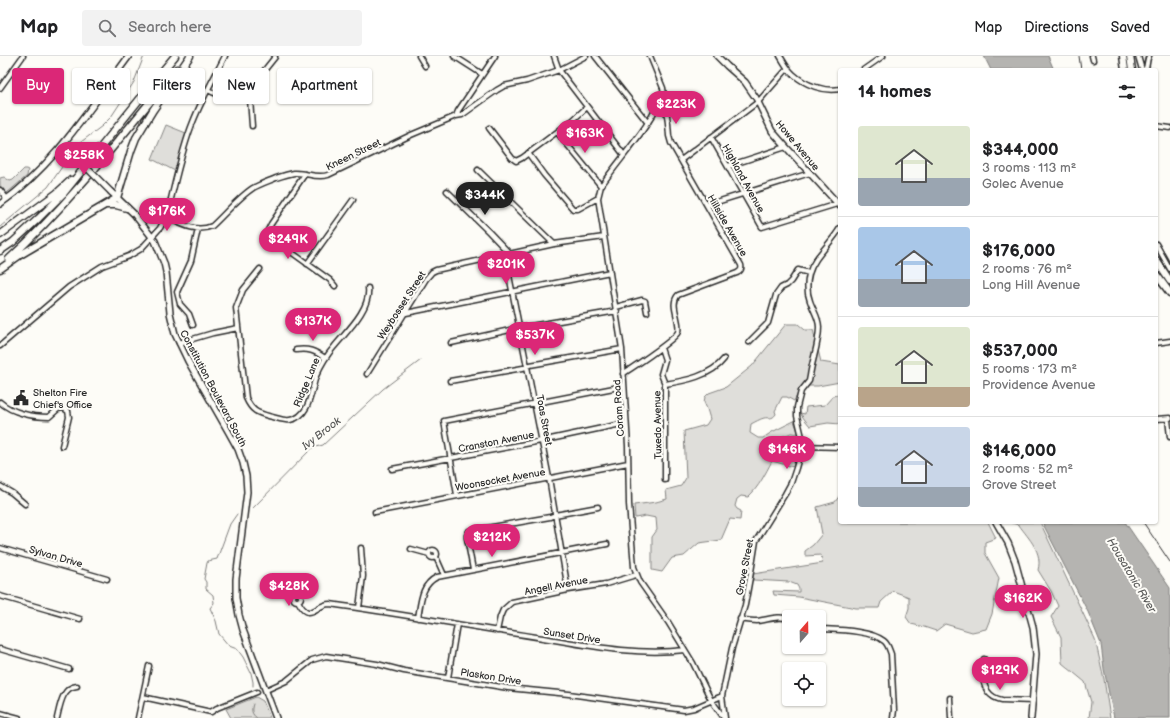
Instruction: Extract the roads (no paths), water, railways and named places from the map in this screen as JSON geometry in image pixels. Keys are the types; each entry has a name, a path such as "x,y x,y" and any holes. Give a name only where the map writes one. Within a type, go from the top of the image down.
{"highway":[{"path":"0,251 24,232 63,194 175,56"},
{"path":"0,268 117,198 136,138 189,56"},
{"path":"0,268 36,234 84,183 189,56"},
{"path":"1122,56 1125,68"},
{"path":"1130,56 1132,68"},
{"path":"0,235 57,193 89,162"},
{"path":"104,206 116,205 127,208"},
{"path":"1158,263 1170,281"},
{"path":"1158,277 1170,293"}],"main road":[{"path":"0,204 35,174 64,144 129,56"},
{"name":"Howe Avenue","path":"717,56 726,66 745,82 758,102 772,131 838,205"},
{"name":"Constitution Boulevard South","path":"64,144 127,208 153,237 164,263 171,320 179,343 238,449 246,476 247,492 236,579 236,598 241,622 276,718"},
{"path":"997,524 1008,543 1015,561 1033,627 1036,654 1031,718"}],"street":[{"path":"0,88 23,56"},
{"path":"0,346 69,287 102,266 130,256 141,249 160,228 166,217 187,139 199,106 225,56"},
{"path":"418,56 425,66"},
{"path":"454,56 482,74"},
{"path":"456,116 495,56"},
{"path":"554,56 559,70 624,155"},
{"name":"Kneen Street","path":"198,229 206,229 212,226 254,188 292,173 324,177 328,176 411,135 456,116 462,115 504,86 527,81 559,70 586,56"},
{"path":"595,56 648,123"},
{"name":"Hillside Avenue","path":"623,374 661,348 677,334 678,328 675,301 678,295 740,272 742,269 668,136 668,123 663,88 650,56"},
{"path":"780,56 788,68 799,78 824,90 838,90"},
{"path":"868,68 883,56"},
{"path":"1138,56 1141,68"},
{"path":"1146,68 1146,61 1149,56"},
{"path":"266,68 275,57"},
{"path":"681,160 758,102 788,68"},
{"path":"208,90 213,92"},
{"name":"Coram Road","path":"663,93 661,100 648,123 601,186 598,198 622,349 629,504 634,567 640,582 668,622 693,663 711,700 725,718"},
{"path":"250,104 252,126"},
{"path":"489,128 516,161 557,132 587,107"},
{"path":"1158,126 1170,128"},
{"path":"557,132 601,186"},
{"name":"Highland Avenue","path":"711,137 762,227 838,205"},
{"path":"728,166 786,147"},
{"path":"528,153 544,175 573,209 578,209 598,198"},
{"path":"478,170 554,244"},
{"path":"707,205 810,173"},
{"path":"305,174 271,224 268,230 269,234 273,239 330,280 335,286"},
{"path":"447,191 489,232 508,254"},
{"path":"0,192 7,199"},
{"path":"307,264 353,200"},
{"path":"166,217 198,229 192,261 177,292 180,304 190,316 193,325"},
{"name":"Grove Street","path":"725,718 722,696 732,648 745,605 756,541 791,483 802,446 797,407 801,392 809,381 819,326 808,292 809,273 816,259 838,232"},
{"name":"Weybosset Street","path":"367,374 426,279 432,272 554,244 604,237"},
{"path":"1158,248 1170,269"},
{"name":"Toas Street","path":"508,254 512,292 549,478 568,590"},
{"name":"Ridge Lane","path":"260,269 243,290 236,308 246,398 249,406 260,414 283,420 290,420 300,415 308,405 316,378 325,358 359,316 369,294 368,288"},
{"path":"749,342 768,323 774,299 778,291 791,281 798,270 809,273"},
{"path":"406,313 610,272"},
{"path":"451,343 616,309 642,300 646,303 647,312"},
{"path":"179,343 213,332 238,328"},
{"path":"1158,343 1170,342"},
{"name":"Tuxedo Avenue","path":"661,348 665,360 661,374 665,384 665,480"},
{"path":"450,381 622,349"},
{"path":"296,350 312,350 325,358"},
{"path":"665,384 680,382 696,377 724,359"},
{"path":"457,495 444,421 624,386"},
{"path":"0,402 6,408 13,411 42,417 49,417 58,409 63,408 68,411 69,417 62,446"},
{"path":"1158,419 1169,418 1170,437"},
{"name":"Cranston Avenue","path":"392,469 541,441 626,423"},
{"path":"802,446 838,447"},
{"name":"Woonsocket Avenue","path":"375,512 628,463"},
{"path":"0,486 12,493 25,504"},
{"path":"474,570 466,535 469,531 598,507"},
{"path":"418,618 423,592 431,580 437,577 607,544"},
{"name":"Sylvan Drive","path":"0,548 107,579"},
{"path":"359,608 364,576 361,548"},
{"path":"411,549 429,554 431,558 436,557 444,575"},
{"name":"Angell Avenue","path":"497,631 503,610 512,602 568,590 606,584 636,575"},
{"path":"0,596 80,619"},
{"name":"Sunset Drive","path":"298,601 303,609 308,612 326,604 639,652 675,652 685,650"},
{"path":"740,619 754,621 782,618"},
{"path":"448,678 457,624"},
{"path":"826,630 864,634 876,637 884,641 888,646 891,654 894,710 893,718"},
{"path":"0,649 69,669"},
{"name":"Plaskon Drive","path":"266,690 286,680 312,660 326,656 377,664 404,671 508,688 569,694 684,710 694,708 722,696"},
{"path":"984,659 983,680 986,690 991,695 1002,700 1033,701"},
{"path":"138,718 149,666"},
{"path":"57,718 64,694 72,687 78,686"},
{"path":"209,718 211,712 217,708 257,692"},
{"path":"143,697 211,712"},
{"path":"950,698 951,718"},
{"path":"0,712 19,718"}],"water":[{"path":"984,56 1048,56 1053,68 990,68"},
{"name":"Housatonic River","path":"1043,524 1126,524 1170,588 1170,718 1114,718 1104,669 1101,644 1088,612"}],"waterway":[{"path":"81,142 111,117 134,82 144,56"},
{"path":"0,227 48,187 64,164"},
{"name":"Ivy Brook","path":"253,508 312,448 323,445 383,389 421,360"},
{"name":"Ivy Brook","path":"237,514 230,524 217,559 208,561 204,579 206,582 206,589 213,595 214,603 210,608 216,621 219,634 229,646 237,649 243,657 251,673 253,686"},
{"name":"Ivy Brook","path":"253,704 252,712 257,718"}],"railway":[{"path":"1079,56 1081,68"},
{"path":"1144,524 1170,562"}],"place":[{"name":"Shelton Fire Chief's Office","path":"21,398"}]}
